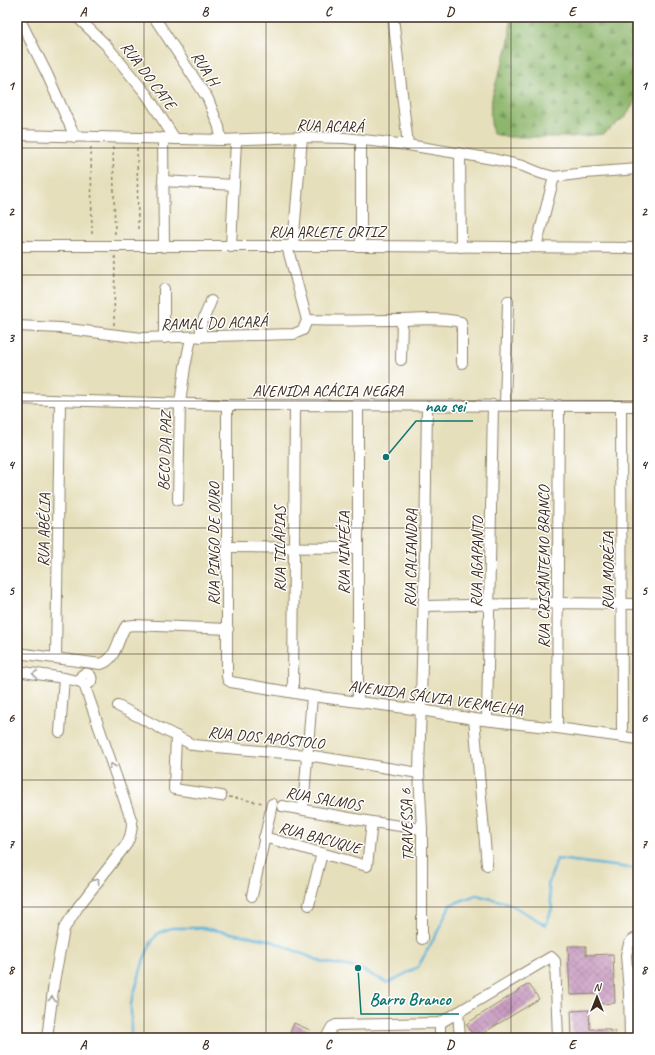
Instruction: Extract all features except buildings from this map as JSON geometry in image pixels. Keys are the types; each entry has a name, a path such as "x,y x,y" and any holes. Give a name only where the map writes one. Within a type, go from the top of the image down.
{"street":[{"name":"RUA DO CATE","path":"76,17 106,45 148,94 175,139"},
{"name":"RUA H","path":"154,17 208,99 219,128 221,140"},
{"path":"394,17 408,145"},
{"path":"22,21 75,137"},
{"name":"RUA ACARÁ","path":"17,135 221,140 302,138 361,140 408,145 460,155 493,159 554,177 638,169"},
{"path":"163,138 164,247"},
{"path":"302,138 290,246 307,320 454,320 461,322 462,363"},
{"path":"231,246 236,140"},
{"path":"361,140 361,246"},
{"path":"460,155 461,247"},
{"path":"536,247 554,177"},
{"path":"163,182 234,185"},
{"name":"RUA ARLETE ORTIZ","path":"17,246 638,248"},
{"path":"164,289 164,338"},
{"name":"BECO DA PAZ","path":"178,500 180,403 185,367 211,301"},
{"path":"505,405 508,301"},
{"name":"RAMAL DO ACARÁ","path":"17,326 60,328 114,335 196,338 294,334 303,330 307,320"},
{"path":"401,360 402,320"},
{"name":"AVENIDA ACÁCIA NEGRA","path":"17,399 227,405 638,406"},
{"name":"RUA ABÉLIA","path":"56,658 60,401"},
{"name":"RUA PINGO DE OURO","path":"227,405 227,676 228,680 231,682"},
{"name":"RUA TILÁPIAS","path":"293,692 295,405"},
{"name":"RUA NINFÉIA","path":"358,405 358,702"},
{"name":"RUA AGAPANTO","path":"487,720 493,405"},
{"name":"RUA CALIANDRA","path":"421,710 427,406"},
{"name":"RUA CRISÂNTEMO BRANCO","path":"557,728 559,406"},
{"name":"RUA MORÉIA","path":"621,406 622,736"},
{"path":"228,547 358,548"},
{"path":"424,606 557,603 638,604"},
{"path":"17,654 101,664 107,662 113,656 121,633 126,626 134,625 228,629"},
{"path":"17,672 64,678 83,683 132,822 132,832 126,845 78,907 64,929 54,982 47,1038"},
{"path":"60,732 64,678"},
{"name":"AVENIDA SÁLVIA VERMELHA","path":"231,682 312,696 421,710 474,719 638,739"},
{"path":"303,810 312,696"},
{"name":"RUA DOS APÓSTOLO","path":"118,706 193,745 307,755 419,773"},
{"name":"TRAVESSA 6","path":"421,710 419,773 422,829 422,939"},
{"path":"474,719 487,865"},
{"path":"176,736 174,789 221,796"},
{"path":"252,896 272,804"},
{"name":"RUA SALMOS","path":"282,806 422,829"},
{"name":"RUA BACUQUE","path":"264,837 367,866 372,822"},
{"path":"309,905 322,853"},
{"path":"630,1038 634,1019 629,992 626,955 628,944 638,937"},
{"path":"326,1038 332,1027 336,1025 440,1023 552,957 555,962 558,1038"},
{"path":"458,1012 460,1038"},
{"path":"440,1023 440,1038"}],"path":[{"path":"91,137 92,247"},
{"path":"113,137 115,247 114,335"},
{"path":"136,138 138,229"},
{"name":"RUA SALMOS","path":"221,796 272,804"}],"green space":[{"path":"509,17 638,17 638,97 626,116 603,134 571,137 509,137 493,134 491,104 510,34"}],"waterway":[{"path":"131,1038 131,1004 144,959 151,943 158,933 171,928 203,928 269,940 322,962 358,968 388,983 418,967 438,931 450,905 476,895 508,903 546,925 552,908 548,885 557,859 638,869"}],"place":[{"name":"nao sei","path":"386,457"},
{"name":"Barro Branco","path":"358,968"}]}
